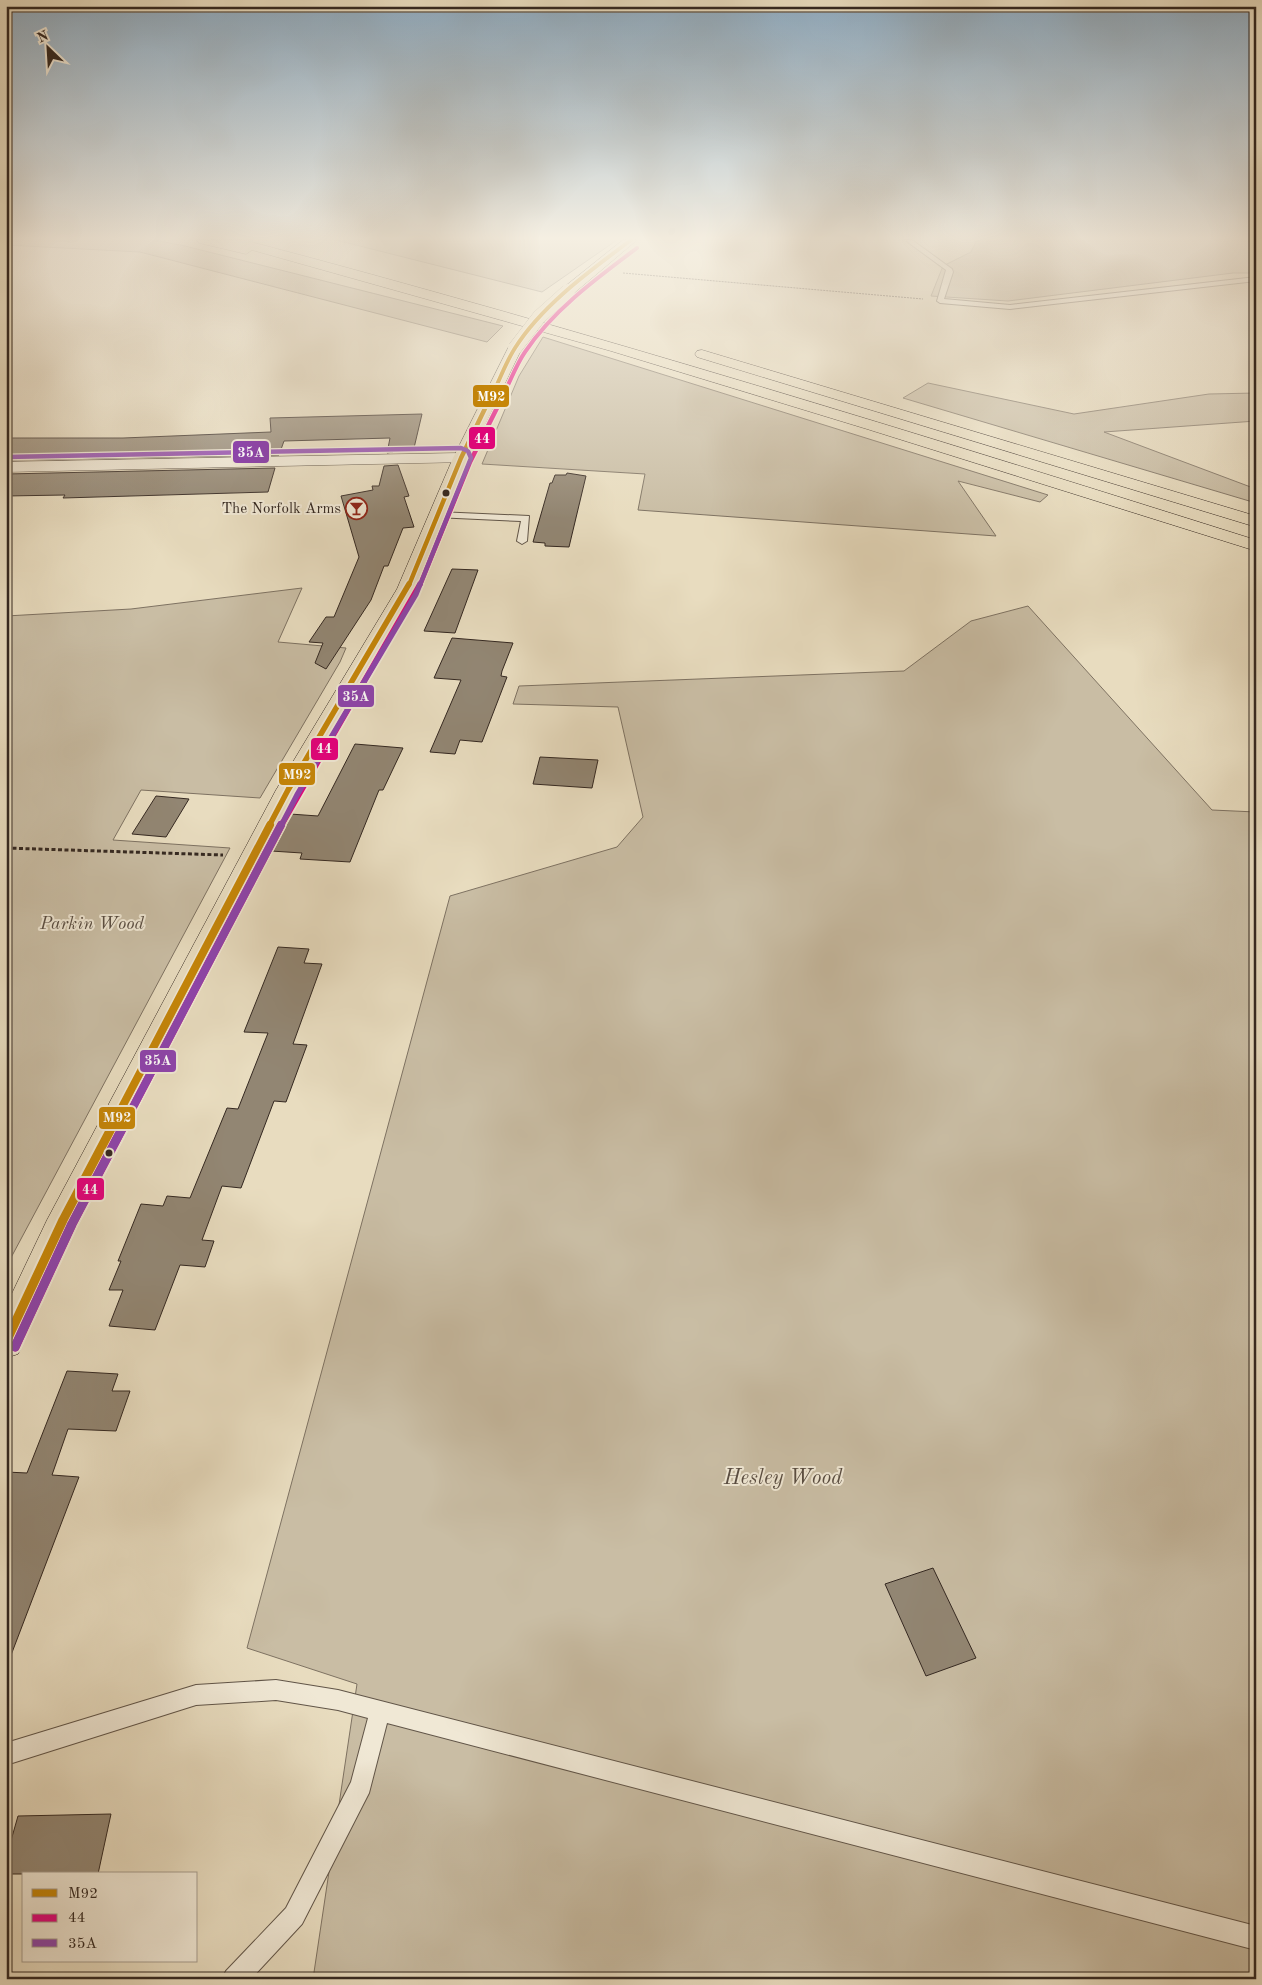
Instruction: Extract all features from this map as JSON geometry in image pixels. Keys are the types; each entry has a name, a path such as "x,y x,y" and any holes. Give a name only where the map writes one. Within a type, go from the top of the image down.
{"main road":[{"path":"6,1343 63,1220 288,790 406,589 461,458 515,348 527,333"},
{"path":"560,333 942,446 1256,546"},
{"path":"688,350 1256,522"}],"street":[{"path":"6,467 334,459 461,458"}],"lane":[{"path":"438,515 526,518 522,541"},
{"path":"6,1754 196,1695 276,1690 338,1700 1256,1938"},
{"path":"234,1979 294,1916 361,1785 380,1711"}],"path":[{"path":"6,848 255,855"}],"green space":[{"path":"451,333 496,333 487,342"},
{"path":"543,337 1048,495 1040,502 958,481 996,536 638,510 645,474 482,464 519,376"},
{"path":"928,383 1074,414 1209,394 1256,393 1256,421 1104,432 1256,489 1256,503 903,398"},
{"name":"Parkin Wood","path":"302,588 278,642 346,648 340,662 260,798 141,790 113,840 230,848 6,1267 6,616 131,609"},
{"name":"Hesley Wood","path":"1028,606 1212,810 1256,812 1256,1979 313,1979 357,1684 247,1648 450,896 617,847 643,817 618,707 513,704 519,686 904,671 971,621"}],"building":[{"path":"422,414 414,448 392,448 393,452 387,453 390,438 284,441 279,455 6,460 6,438 123,438 271,432 270,418"},
{"path":"398,465 409,496 404,497 414,527 403,528 388,566 384,566 371,600 326,669 315,663 323,643 309,642 326,617 334,617 359,557 341,496 373,490 372,486 379,486 384,466"},
{"path":"275,468 268,492 63,498 65,495 6,496 6,474"},
{"path":"567,473 586,476 569,547 545,546 545,543 533,542 550,483 552,483 555,475 566,475"},
{"path":"452,569 478,570 455,633 424,631"},
{"path":"452,638 513,643 501,676 507,677 482,742 460,740 455,754 430,752 461,680 434,678"},
{"path":"355,744 403,748 383,790 379,790 350,862 300,859 302,853 271,851 290,814 318,816"},
{"path":"540,757 598,760 592,788 533,784"},
{"path":"156,796 189,799 166,837 132,834"},
{"path":"278,947 309,949 304,963 322,964 293,1044 307,1045 286,1102 274,1101 241,1188 222,1186 202,1240 214,1241 205,1267 180,1265 155,1330 109,1326 123,1290 109,1290 121,1261 118,1261 141,1204 163,1206 167,1196 190,1198 227,1108 238,1109 268,1033 244,1032"},
{"path":"67,1371 118,1374 112,1391 130,1391 116,1431 68,1429 52,1475 79,1477 8,1663 6,1663 6,1472 27,1473"},
{"path":"933,1568 976,1658 926,1676 885,1584"},
{"path":"111,1814 98,1872 22,1872 22,1874 6,1874 6,1858 18,1816"}],"transit line":[{"name":"M92","path":"6,1342 63,1220 288,790 407,589 461,458 515,348 527,333"},
{"name":"44","path":"15,1347 72,1224 297,795 416,594 470,462 524,353 539,333"},
{"name":"35A","path":"6,457 461,448 468,451 471,458 416,594 297,795 72,1224 15,1347"}],"place":[{"name":"The Norfolk Arms","path":"357,509"}]}
